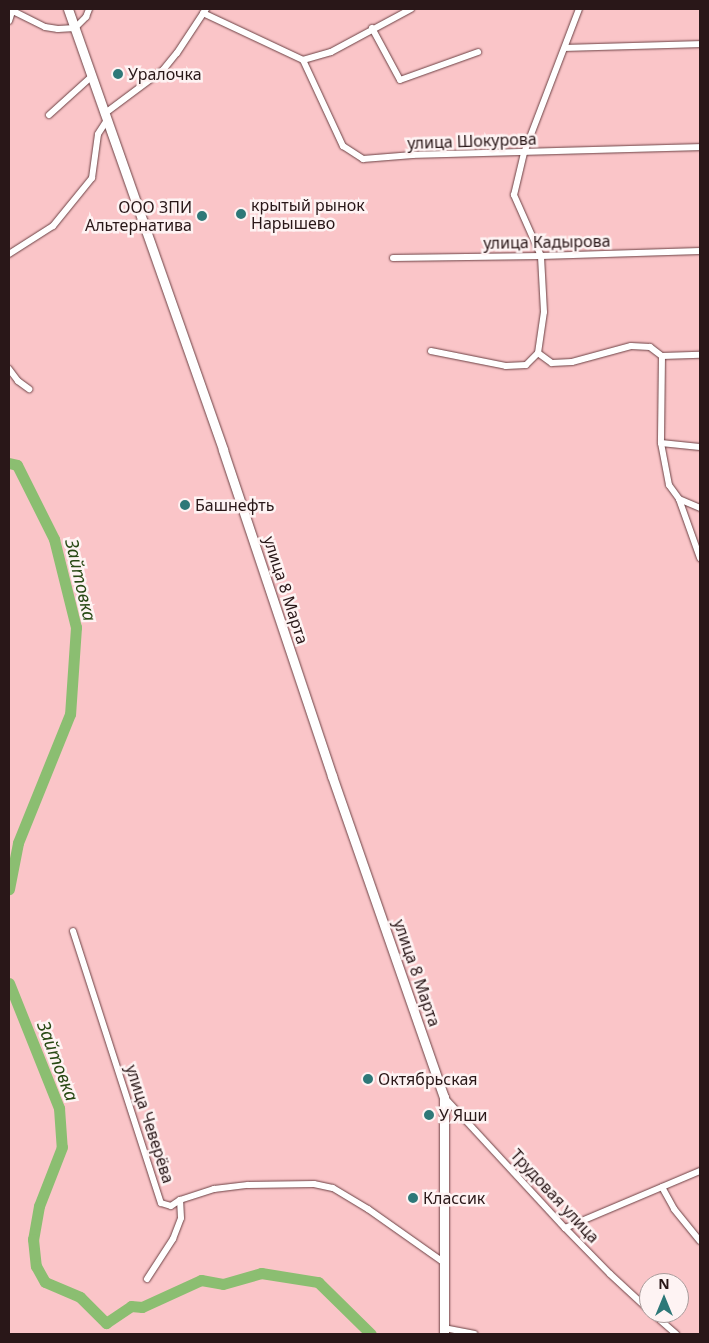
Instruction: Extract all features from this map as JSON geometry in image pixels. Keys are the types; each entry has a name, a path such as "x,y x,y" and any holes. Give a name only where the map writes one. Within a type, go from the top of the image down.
{"main road":[{"name":"улица 8 Марта","path":"68,9 223,450 332,776 444,1097 444,1331"}],"street":[{"path":"9,21 11,11 45,27 75,28 86,17 89,9"},
{"path":"9,254 53,226 72,206 92,178 98,134 106,117 163,70 177,53 204,11 303,60 331,52 372,28 411,9"},
{"path":"431,351 506,366 526,365 538,353 544,312 541,256 514,195 524,153 566,48 579,9"},
{"path":"372,28 400,80 478,52"},
{"path":"566,48 700,44"},
{"name":"улица Шокурова","path":"303,60 343,146 363,159 412,155 700,147"},
{"path":"49,115 91,78"},
{"name":"улица Кадырова","path":"394,258 700,251"},
{"path":"538,353 552,363 572,362 631,346 650,347 662,356 700,355"},
{"path":"662,356 660,443 669,485 679,499 700,558"},
{"path":"9,369 18,381 29,389"},
{"path":"660,443 700,447"},
{"path":"679,499 700,508"},
{"name":"улица Чеверёва","path":"73,931 161,1204 171,1206 180,1200 214,1189 248,1185 314,1184 333,1188 368,1209 443,1262"},
{"name":"Трудовая улица","path":"444,1097 565,1228 639,1301"},
{"path":"565,1228 700,1171"},
{"path":"662,1187 674,1209 700,1241"},
{"path":"147,1280 173,1239 181,1218 180,1200"},
{"path":"663,1323 676,1334"},
{"path":"444,1331 457,1329 474,1334"}],"waterway":[{"name":"Зайтовка","path":"9,463 17,465 54,539 76,627 70,714 18,843 9,889"},
{"name":"Зайтовка","path":"9,983 59,1108 62,1147 39,1206 33,1239 36,1266 45,1282 80,1297 106,1323 131,1306 142,1307 201,1280 223,1284 261,1273 318,1282 371,1334"}],"place":[{"name":"Уралочка","path":"118,74"},
{"name":"крытый рынок Нарышево","path":"241,214"},
{"name":"ООО ЗПИ Альтернатива","path":"202,216"},
{"name":"Башнефть","path":"185,505"},
{"name":"Октябрьская","path":"368,1079"},
{"name":"У Яши","path":"429,1115"},
{"name":"Классик","path":"413,1198"}]}
